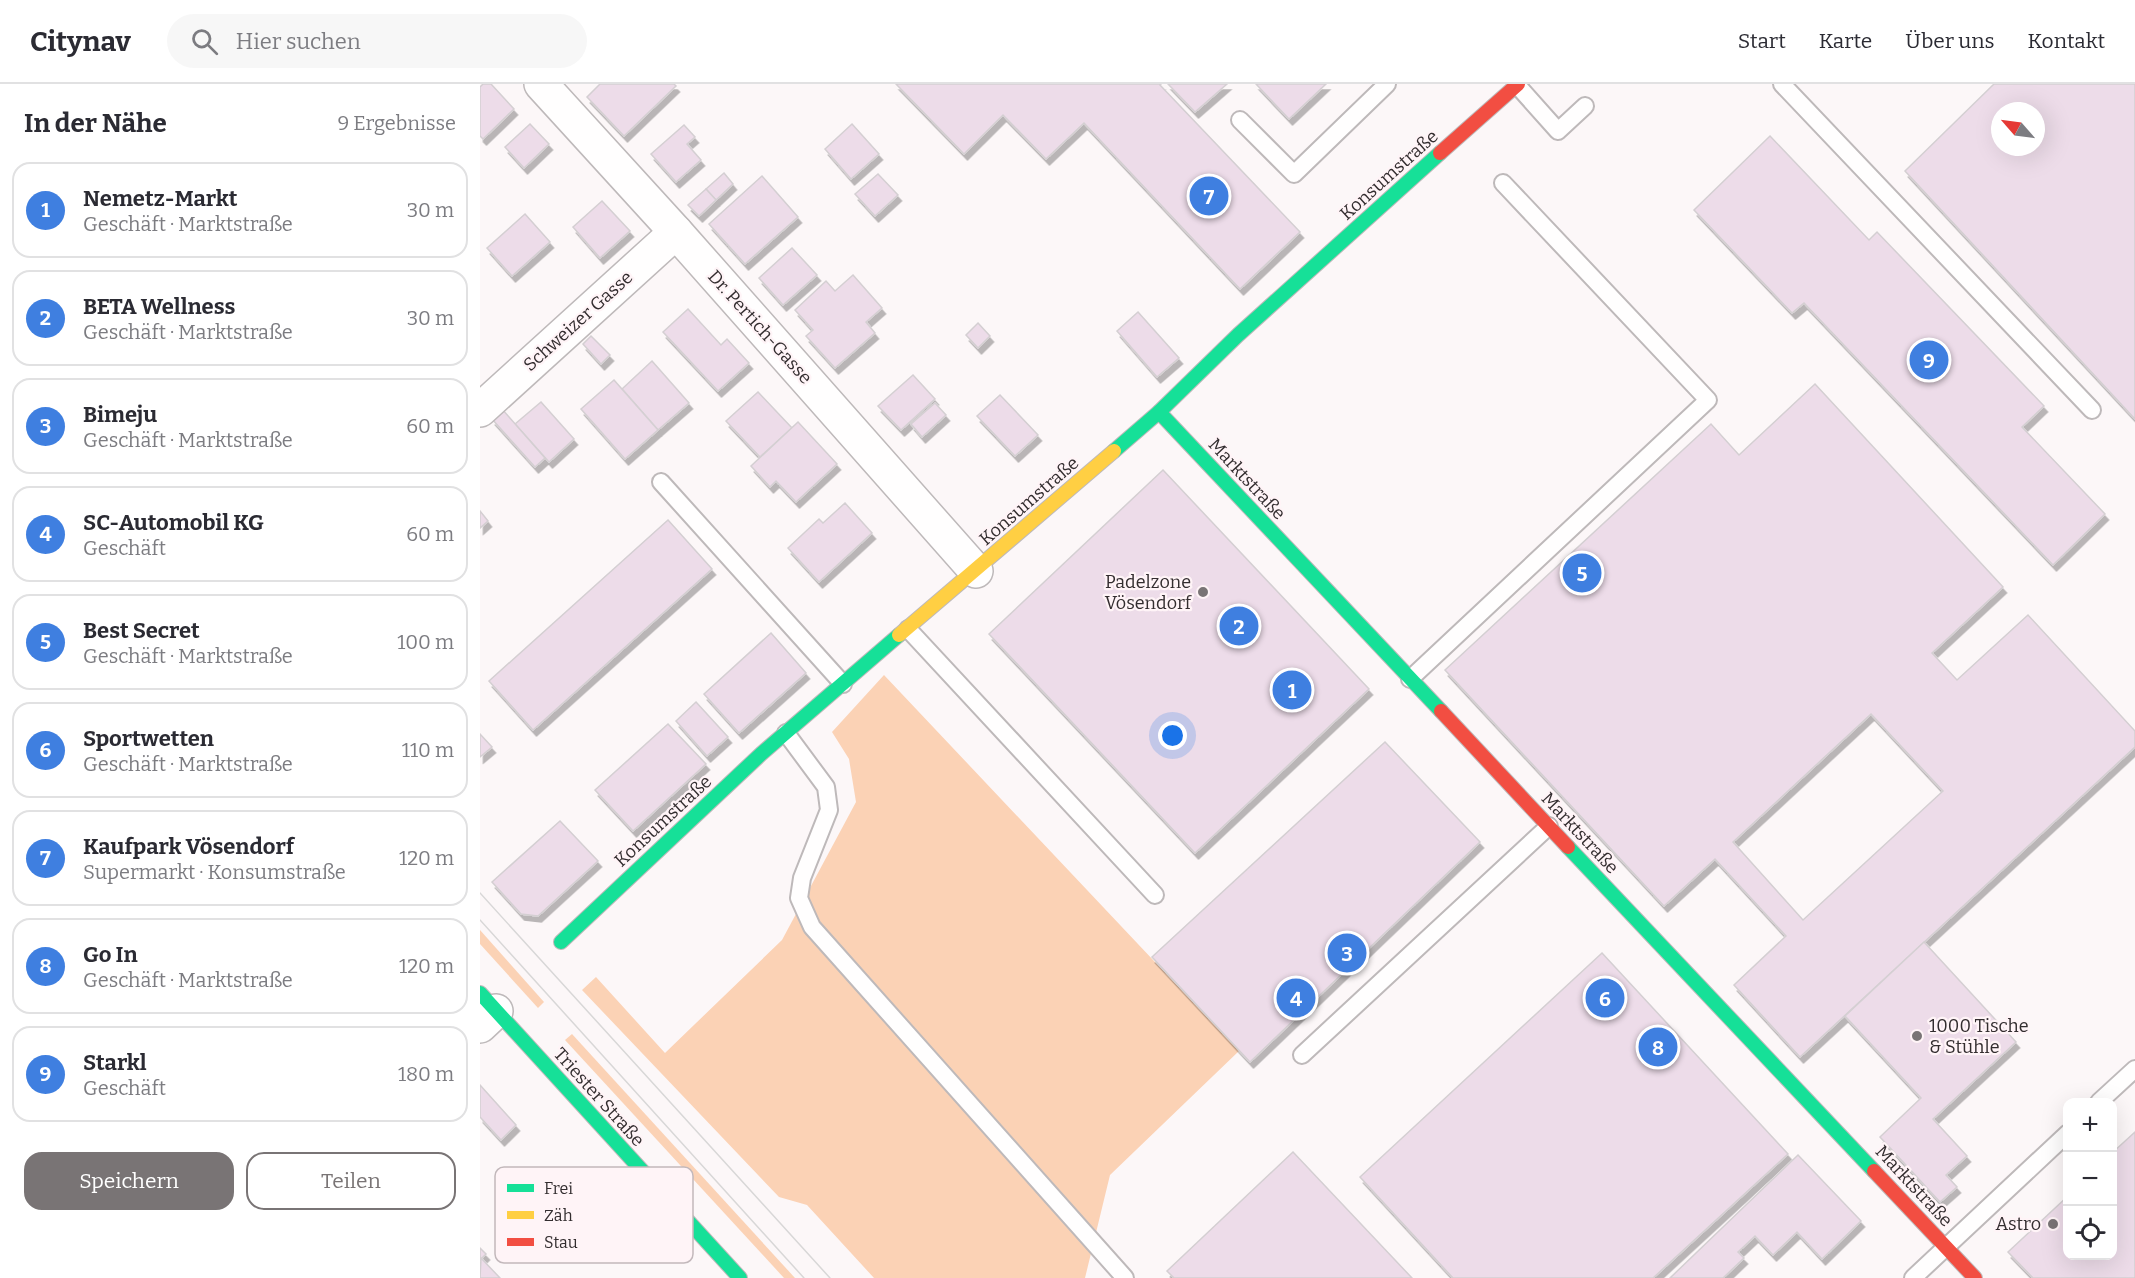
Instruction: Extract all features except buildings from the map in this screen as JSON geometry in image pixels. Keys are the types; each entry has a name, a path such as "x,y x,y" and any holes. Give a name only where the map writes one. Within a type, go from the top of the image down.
{"street":[{"name":"Dr. Pertich-Gasse","path":"541,84 676,232 976,571"},
{"name":"Konsumstraße","path":"561,942 761,754 1159,412 1238,335 1517,85"},
{"name":"Schweizer Gasse","path":"480,410 676,232"},
{"name":"Marktstraße","path":"1159,412 1975,1278"},
{"name":"Triester Straße","path":"485,1010 634,1167"},
{"name":"Triester Straße","path":"693,1229 740,1278"}],"lane":[{"path":"1240,120 1294,174 1387,84"},
{"path":"1782,84 2092,410"},
{"path":"1517,85 1558,131 1585,106"},
{"path":"1410,679 1707,400 1503,183"},
{"path":"661,482 843,684"},
{"path":"908,629 1155,895"},
{"path":"786,732 826,787 829,810 801,878 799,898 812,927 1125,1278"},
{"path":"1302,1055 1549,826"},
{"path":"2103,1098 2135,1069"},
{"path":"1913,1278 2063,1137"}],"shaded area":[{"path":"884,675 1239,1051 1110,1175 1085,1278 874,1278 807,1205 779,1197 582,990 596,977 665,1053 782,940 856,802 849,759 832,732"},
{"path":"480,930 544,1002 538,1008 480,944"},
{"path":"572,1034 795,1278 784,1278 693,1179 693,1167 682,1167 565,1040"}],"tram line":[{"path":"480,893 830,1278"},
{"path":"480,920 804,1278"}],"traffic: fast":[{"path":"1114,451 1159,412 1238,335 1440,153"},
{"path":"1159,412 1441,711"},
{"path":"561,942 761,754 899,635"},
{"path":"1568,847 1874,1171"},
{"path":"480,993 639,1167"},
{"path":"693,1226 740,1278"}],"traffic: slow":[{"path":"899,635 1114,451"}],"traffic: jam":[{"path":"1440,153 1518,84"},
{"path":"1441,711 1568,847"},
{"path":"1874,1171 1975,1278"}],"place":[{"name":"Kaufpark Vösendorf","path":"1209,196"},
{"name":"Starkl","path":"1929,360"},
{"name":"Best Secret","path":"1582,573"},
{"name":"Padelzone Vösendorf","path":"1203,592"},
{"name":"BETA Wellness","path":"1239,626"},
{"name":"Nemetz-Markt","path":"1292,690"},
{"name":"Bimeju","path":"1347,953"},
{"name":"SC-Automobil KG","path":"1296,998"},
{"name":"Sportwetten","path":"1605,998"},
{"name":"1000 Tische & Stühle","path":"1917,1036"},
{"name":"Go In","path":"1658,1047"},
{"name":"Astro","path":"2053,1224"}]}
